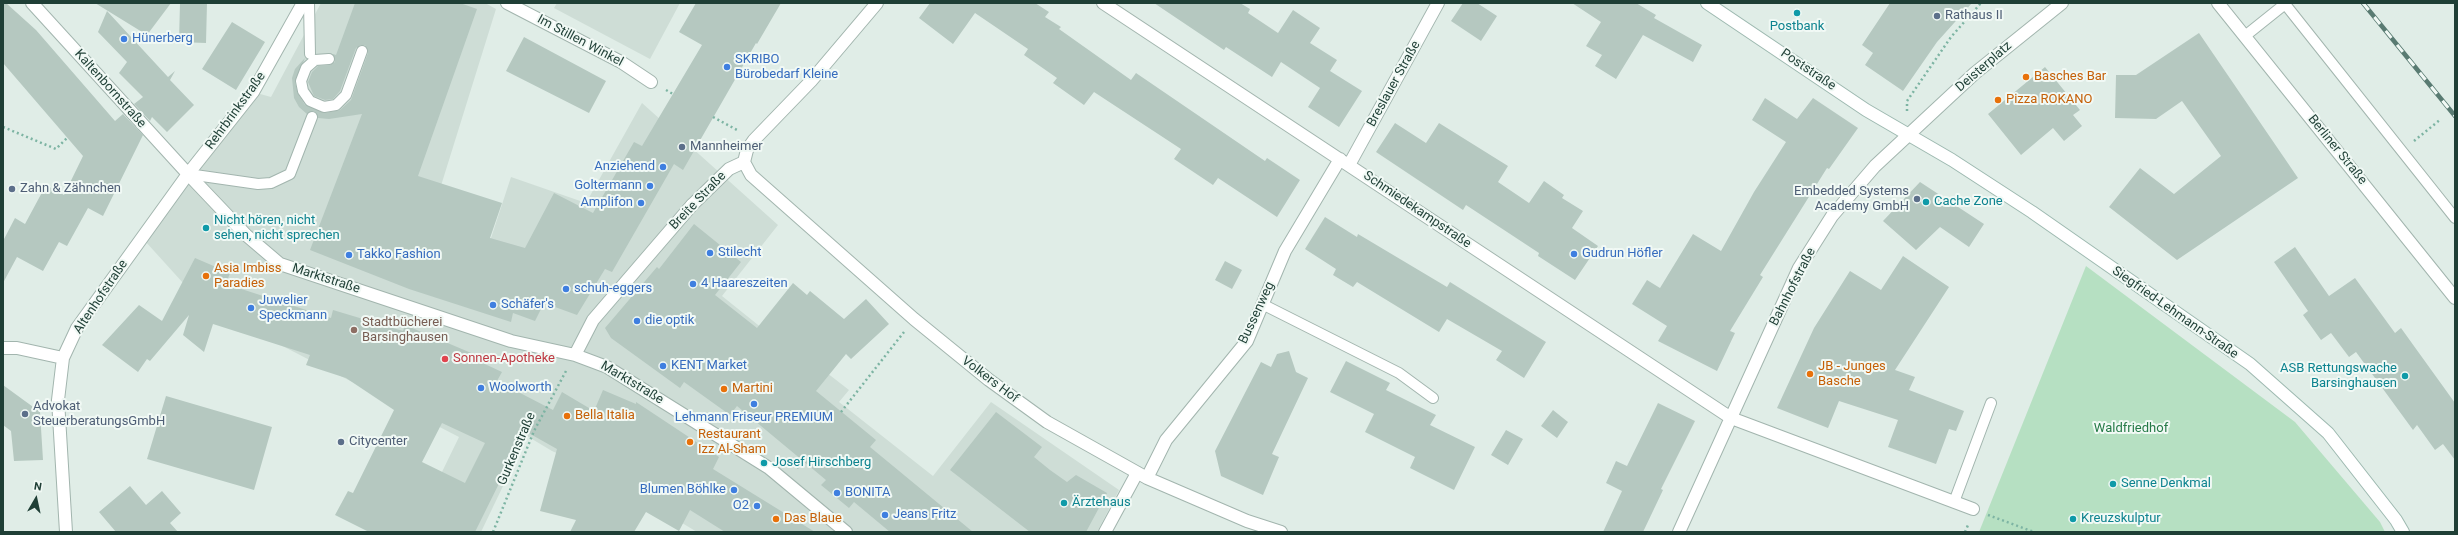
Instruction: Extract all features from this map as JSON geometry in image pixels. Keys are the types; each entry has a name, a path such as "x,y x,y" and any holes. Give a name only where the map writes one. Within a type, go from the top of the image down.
{"street":[{"name":"Kaltenbornstraße","path":"32,3 188,174"},
{"name":"Rehrbrinkstraße","path":"188,174 253,92 303,3"},
{"name":"Im Stillen Winkel","path":"507,3 622,62 651,82"},
{"path":"744,162 747,150 754,140 811,82 877,3"},
{"name":"Schmiedekampstraße","path":"1103,3 1731,418"},
{"name":"Breslauer Straße","path":"1345,162 1438,3"},
{"name":"Poststraße","path":"1707,3 1866,110 1909,135"},
{"name":"Deisterplatz","path":"1909,135 1975,73 2062,3"},
{"name":"Berliner Straße","path":"2218,3 2455,298"},
{"name":"Bahnhofstraße","path":"1679,532 1800,268 1832,216 1875,166 1909,135"},
{"name":"Siegfried-Lehmann-Straße","path":"1909,135 1952,160 2032,212 2250,364 2328,433 2396,520 2403,532"},
{"name":"Breite Straße","path":"575,355 593,320 692,205 729,169 744,162"},
{"name":"Volkers Hof","path":"744,162 751,175 914,320 989,380 1047,422 1142,476 1247,521 1281,532"},
{"name":"Bussenweg","path":"1105,532 1166,440 1246,341 1285,251 1345,162"},
{"name":"Marktstraße","path":"188,174 246,235 280,264 511,341 575,355 608,367 769,468 846,532"},
{"name":"Altenhofstraße","path":"66,532 58,400 63,358 77,328 188,174"},
{"path":"3,348 17,348 63,358"},
{"path":"1731,418 1973,509"}],"lane":[{"path":"310,3 310,54"},
{"path":"2245,36 2285,4 2455,218"},
{"path":"329,59 315,60 306,68 301,81 303,91 310,101 324,107 336,105 346,95 362,51"},
{"path":"188,174 258,184 271,183 290,174 312,117"},
{"path":"1262,304 1399,373 1433,398"},
{"path":"1954,502 1991,403"}],"path":[{"path":"1909,135 1907,101 1951,37 1981,3"},
{"path":"713,117 754,140"},
{"path":"2402,151 2441,119"},
{"path":"3,127 56,149 68,137"},
{"path":"841,412 914,320"},
{"name":"Gurkenstraße","path":"493,532 534,431 575,355"},
{"path":"1973,509 2034,532"}],"shaded area":[{"path":"321,3 485,3 496,9 416,266 476,284 511,177 586,203 642,103 778,225 722,296 788,349 791,345 849,390 839,402 933,476 991,402 1119,490 1097,532 697,532 596,471 552,451 527,436 481,532 445,532 422,513 459,437 203,305 145,241 253,92 271,97"},
{"path":"557,3 680,3 650,59 554,8"}],"green space":[{"name":"Waldfriedhof","path":"2086,266 2295,422 2380,522 2385,532 1979,532"}],"building":[{"path":"3,3 6,3 36,30 115,121 123,114 143,135 103,216 88,208 67,246 59,242 43,271 17,257 3,283 3,241 15,218 25,224 46,185 64,195 83,156 3,63"},
{"path":"95,3 171,3 147,35"},
{"path":"180,3 207,3 206,43 179,42"},
{"path":"355,3 460,3 477,9 418,176 502,203 490,238 525,248 554,193 593,213 634,142 642,146 702,45 679,32 696,3 781,3 757,44 756,43 683,170 674,164 612,272 605,269 577,315 544,303 535,321 513,313 511,322 409,289 310,250 362,114 329,119 318,118 314,111 307,114 299,107 294,98 292,78 295,69 305,58 295,82 298,94 305,105 325,113 340,110 351,100 368,53 365,45 360,45 356,48 340,91 333,99 325,100 314,96 308,82 312,72 318,66 330,65 335,62 333,54 336,55"},
{"path":"930,3 1035,3 1049,12 1045,17 1061,27 1059,29 1131,80 1136,73 1265,161 1267,158 1300,180 1277,217 1218,178 1213,185 1174,159 1181,149 1094,92 1084,105 1053,83 1057,78 1024,55 1028,49 975,13 953,44 919,18"},
{"path":"1154,3 1240,3 1250,9 1248,13 1278,33 1293,10 1320,28 1310,43 1337,60 1330,71 1362,91 1339,127 1308,107 1320,88 1281,62 1272,77 1226,47 1224,50"},
{"path":"1463,3 1477,3 1497,16 1481,41 1451,21"},
{"path":"1572,3 1636,3 1656,15 1654,18 1702,45 1693,62 1643,35 1616,79 1595,66 1602,55 1586,46 1601,22"},
{"path":"1890,3 1972,3 1937,42 1903,91 1865,65 1873,53 1862,45"},
{"path":"107,11 168,77 175,71 170,80 194,105 167,132 152,117 150,121 134,104 143,97 119,73 127,62 98,32"},
{"path":"232,22 265,42 236,90 202,69"},
{"path":"2199,33 2298,178 2177,260 2109,207 2140,168 2174,194 2221,156 2182,101 2156,119 2115,118 2116,75 2136,75"},
{"path":"524,37 606,81 589,113 506,71"},
{"path":"2045,67 2080,110 2073,115 2082,126 2064,141 2053,128 2021,155 1988,114"},
{"path":"1765,98 1797,119 1813,98 1858,128 1829,169 1827,168 1760,275 1763,277 1730,331 1735,333 1717,371 1658,341 1667,326 1632,304 1647,280 1660,288 1693,234 1721,251 1754,192 1786,142 1752,120"},
{"path":"1395,123 1426,143 1439,123 1508,166 1498,182 1529,203 1544,181 1564,195 1562,198 1583,211 1572,228 1598,246 1575,280 1538,256 1539,253 1466,205 1463,210 1376,152"},
{"name":"Cache Zone","path":"1920,182 1984,224 1969,247 1940,227 1916,250 1883,221"},
{"path":"1325,217 1357,237 1358,234 1447,287 1450,282 1546,342 1524,378 1496,360 1502,351 1447,319 1439,332 1357,282 1353,287 1333,275 1336,269 1305,249"},
{"path":"694,224 741,262 715,295 757,328 793,283 807,295 810,291 844,319 866,299 889,324 851,359 846,354 816,391 876,440 870,447 973,532 890,532 854,502 849,508 821,485 826,480 737,406 730,415 684,382 680,388 611,338 605,328 657,267 659,269"},
{"name":"ASB Rettungswache Barsinghausen","path":"2295,247 2329,296 2355,278 2395,333 2401,328 2455,403 2455,460 2443,444 2435,450 2417,425 2413,430 2356,352 2349,357 2331,333 2321,340 2303,315 2308,311 2274,262"},
{"path":"1903,256 1949,287 1895,370 1915,377 1909,390 1964,411 1956,431 1949,429 1936,464 1888,447 1898,420 1839,401 1828,428 1777,408 1814,328 1850,271 1881,290"},
{"path":"195,258 230,273 226,284 331,318 333,310 403,331 405,325 476,355 474,359 502,372 497,381 553,410 562,392 594,411 603,390 636,404 636,402 719,457 713,469 815,532 725,532 690,510 679,531 646,512 634,532 570,532 576,520 540,511 557,449 525,431 475,532 369,532 335,515 348,491 353,493 394,410 346,378 306,365 310,355 213,324 204,352 183,335 189,315 150,361 147,359 138,372 102,345 139,305 162,321","holes":["442,423 485,443 465,483 422,462"]},
{"path":"1225,261 1242,270 1232,289 1215,280"},
{"path":"1289,351 1296,372 1308,378 1272,454 1279,457 1263,495 1221,476 1215,451 1261,362 1271,367 1277,354"},
{"path":"1346,361 1390,383 1386,390 1436,415 1430,425 1475,447 1454,490 1410,468 1415,457 1365,432 1374,414 1330,392"},
{"path":"3,385 40,412 43,460 14,461 11,431 3,425"},
{"path":"166,396 272,427 254,490 147,459"},
{"path":"1658,403 1695,421 1661,489 1663,490 1643,532 1603,532 1622,491 1606,483 1616,461 1627,466"},
{"path":"1553,410 1568,422 1557,438 1541,426"},
{"path":"996,412 1042,447 1034,457 1050,470 1067,482 1076,475 1107,493 1086,532 1030,532 950,470"},
{"path":"1506,430 1523,439 1508,465 1491,455"},
{"path":"130,486 146,505 162,491 181,513 170,523 178,532 116,532 99,512"}],"railway":[{"path":"2363,3 2455,116"}],"place":[{"name":"Postbank","path":"1797,13"},
{"name":"Rathaus II","path":"1937,16"},
{"name":"Hünerberg","path":"124,39"},
{"name":"SKRIBO Bürobedarf Kleine","path":"727,67"},
{"name":"Basches Bar","path":"2026,77"},
{"name":"Pizza ROKANO","path":"1998,100"},
{"name":"Mannheimer","path":"682,147"},
{"name":"Anziehend","path":"663,167"},
{"name":"Goltermann","path":"650,186"},
{"name":"Zahn & Zähnchen","path":"12,189"},
{"name":"Embedded Systems Academy GmbH","path":"1917,199"},
{"name":"Cache Zone","path":"1926,202"},
{"name":"Amplifon","path":"641,203"},
{"name":"Nicht hören, nicht sehen, nicht sprechen","path":"206,228"},
{"name":"Stilecht","path":"710,253"},
{"name":"Gudrun Höfler","path":"1574,254"},
{"name":"Takko Fashion","path":"349,255"},
{"name":"Asia Imbiss Paradies","path":"206,276"},
{"name":"4 Haareszeiten","path":"693,284"},
{"name":"schuh-eggers","path":"566,289"},
{"name":"Schäfer's","path":"493,305"},
{"name":"Juwelier Speckmann","path":"251,308"},
{"name":"die optik","path":"637,321"},
{"name":"Stadtbücherei Barsinghausen","path":"354,330"},
{"name":"Sonnen-Apotheke","path":"445,359"},
{"name":"KENT Market","path":"663,366"},
{"name":"JB - Junges Basche","path":"1810,374"},
{"name":"ASB Rettungswache Barsinghausen","path":"2405,376"},
{"name":"Woolworth","path":"481,388"},
{"name":"Martini","path":"724,389"},
{"name":"Lehmann Friseur PREMIUM","path":"754,404"},
{"name":"Advokat SteuerberatungsGmbH","path":"25,414"},
{"name":"Bella Italia","path":"567,416"},
{"name":"Citycenter","path":"341,442"},
{"name":"Restaurant Izz Al-Sham","path":"690,442"},
{"name":"Josef Hirschberg","path":"764,463"},
{"name":"Senne Denkmal","path":"2113,484"},
{"name":"Blumen Böhlke","path":"734,490"},
{"name":"BONITA","path":"837,493"},
{"name":"Ärztehaus","path":"1064,503"},
{"name":"O2","path":"757,506"},
{"name":"Jeans Fritz","path":"885,515"},
{"name":"Das Blaue","path":"776,519"},
{"name":"Kreuzskulptur","path":"2073,519"}]}
